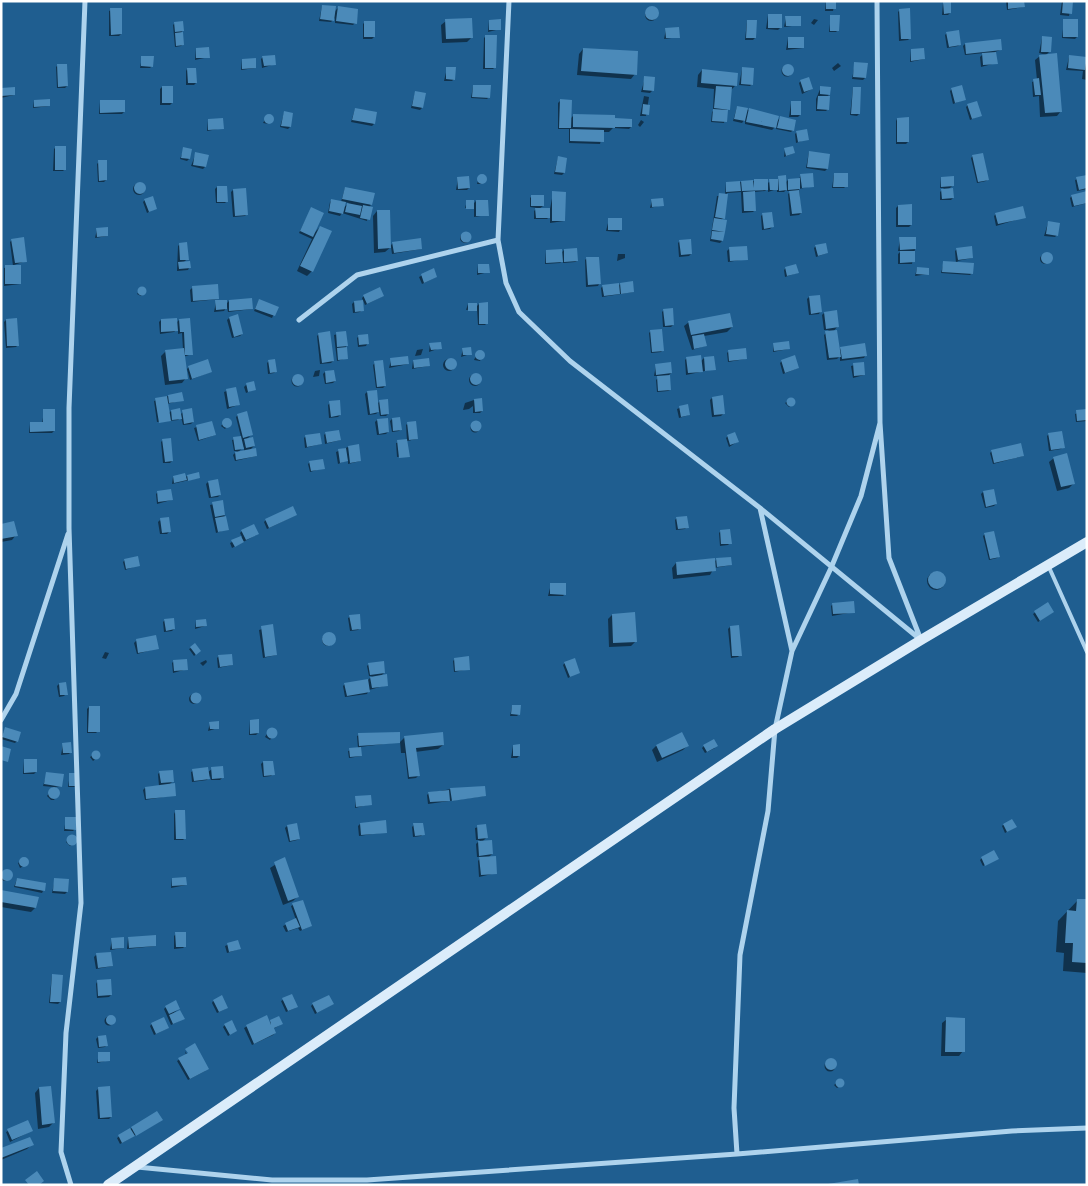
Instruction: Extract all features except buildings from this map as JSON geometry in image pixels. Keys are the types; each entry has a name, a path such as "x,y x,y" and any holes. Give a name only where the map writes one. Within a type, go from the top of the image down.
{"main road":[{"path":"108,1185 775,729 1087,542"}],"street":[{"path":"71,1185 61,1152 66,1033 81,903 69,528 69,408 84,1"},
{"path":"509,1 498,240 506,283 519,312 570,361 760,508 921,640"},
{"path":"877,1 880,423 889,558 921,640"},
{"path":"299,320 357,275 498,240"},
{"path":"737,1154 734,1108 740,955 768,811 775,729 792,651 831,568 861,496 880,423"},
{"path":"760,508 792,651"},
{"path":"1,720 16,694 69,528"},
{"path":"134,1166 272,1180 367,1180 737,1154 1012,1131 1087,1128"}],"lane":[{"path":"1048,565 1087,652"}]}
